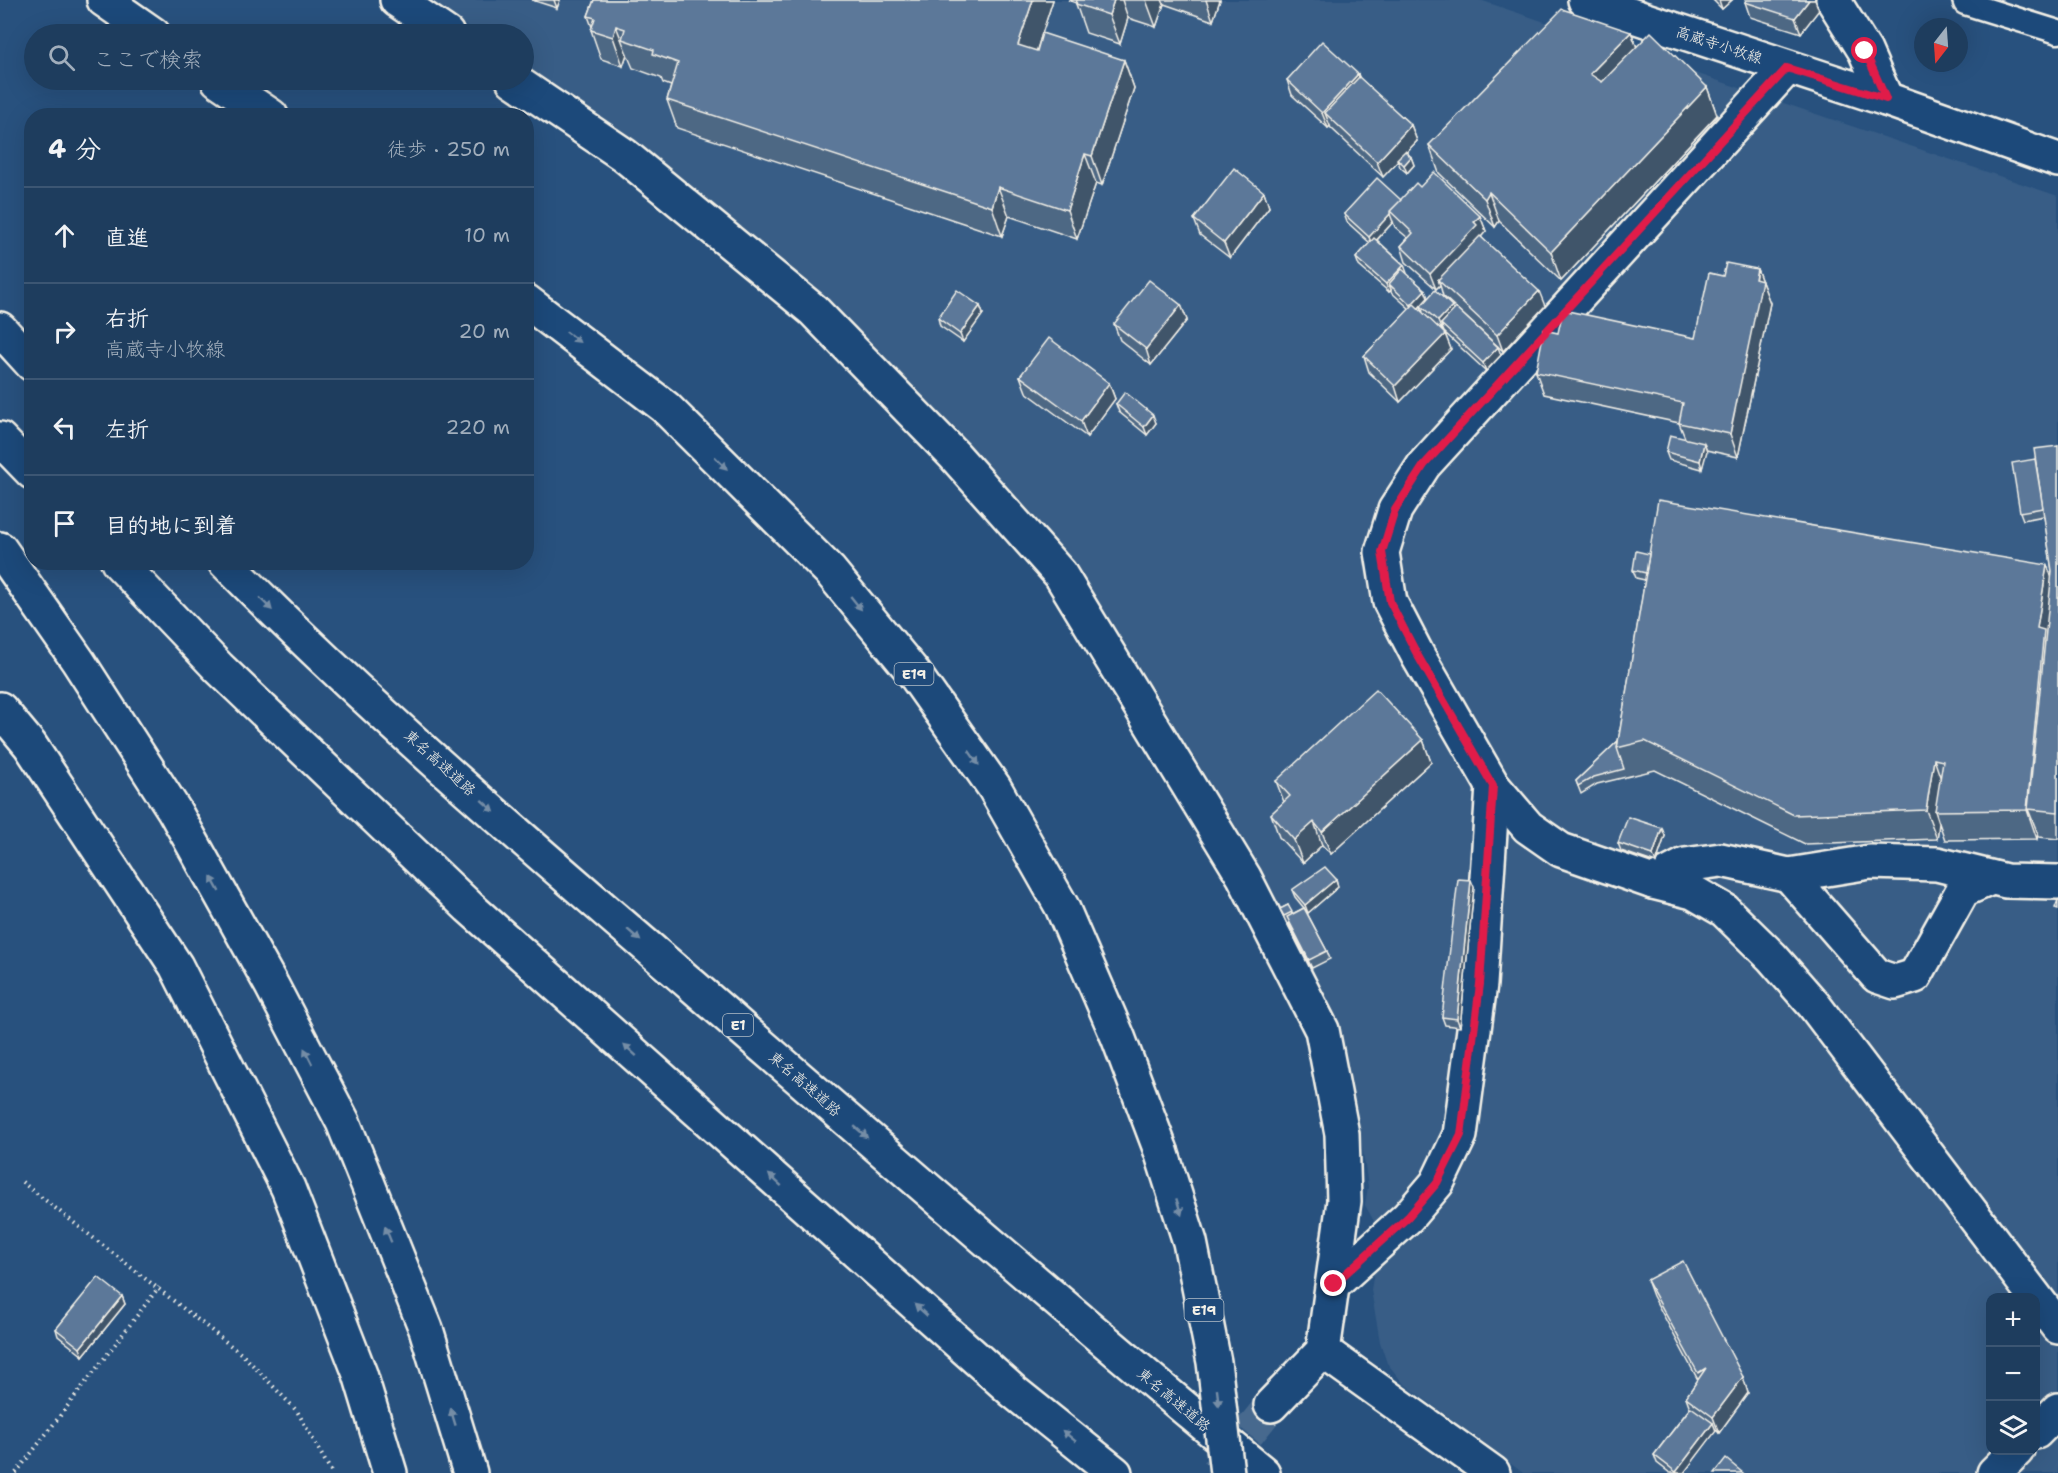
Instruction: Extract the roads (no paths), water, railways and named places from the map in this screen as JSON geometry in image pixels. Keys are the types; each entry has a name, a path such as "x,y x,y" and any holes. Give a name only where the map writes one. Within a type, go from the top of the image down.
{"main road":[{"path":"104,0 139,24"},
{"path":"397,0 432,24"},
{"name":"高蔵寺小牧線","path":"1585,0 1886,99 2058,160"},
{"path":"1833,0 1865,51 1886,99"},
{"path":"1787,68 1424,465 1395,510 1382,552 1390,602 1418,656 1493,786 1528,827 1561,850 1653,882 1693,892 1724,910 1772,957 1814,1005 2058,1327"},
{"path":"233,90 259,108"},
{"path":"528,90 624,155 813,310 954,455 1060,574 1244,877 1322,1030 1342,1134 1344,1201 1323,1351 1271,1405"},
{"name":"E19","path":"534,307 665,407 830,571 913,672 994,787 1062,907 1118,1037 1161,1152 1193,1253 1214,1362 1227,1473"},
{"path":"0,329 24,355"},
{"path":"0,439 24,464"},
{"path":"0,549 78,661 174,810 272,986 343,1122 426,1329 470,1473"},
{"path":"126,570 219,668 468,907 1014,1392 1115,1473"},
{"name":"東名高速道路","path":"233,570 288,626 537,851 1084,1326 1263,1473"},
{"path":"0,709 30,746 181,977 288,1188 360,1374 390,1473"},
{"path":"1334,1284 1408,1217 1437,1183 1461,1135 1482,963 1493,786"},
{"path":"1653,882 1685,865 1721,860 1789,875 1870,862 1937,864 1991,878 2058,882"},
{"path":"1789,875 1877,976 1895,982 1915,976 1963,890 1991,878"},
{"path":"1323,1351 1493,1473"},
{"path":"2040,1428 2058,1410"},
{"path":"1995,1473 2012,1455"}],"lane":[{"path":"1964,0 1965,3 2058,32"}],"tunnel":[{"path":"1217,1472 1271,1405"}]}
